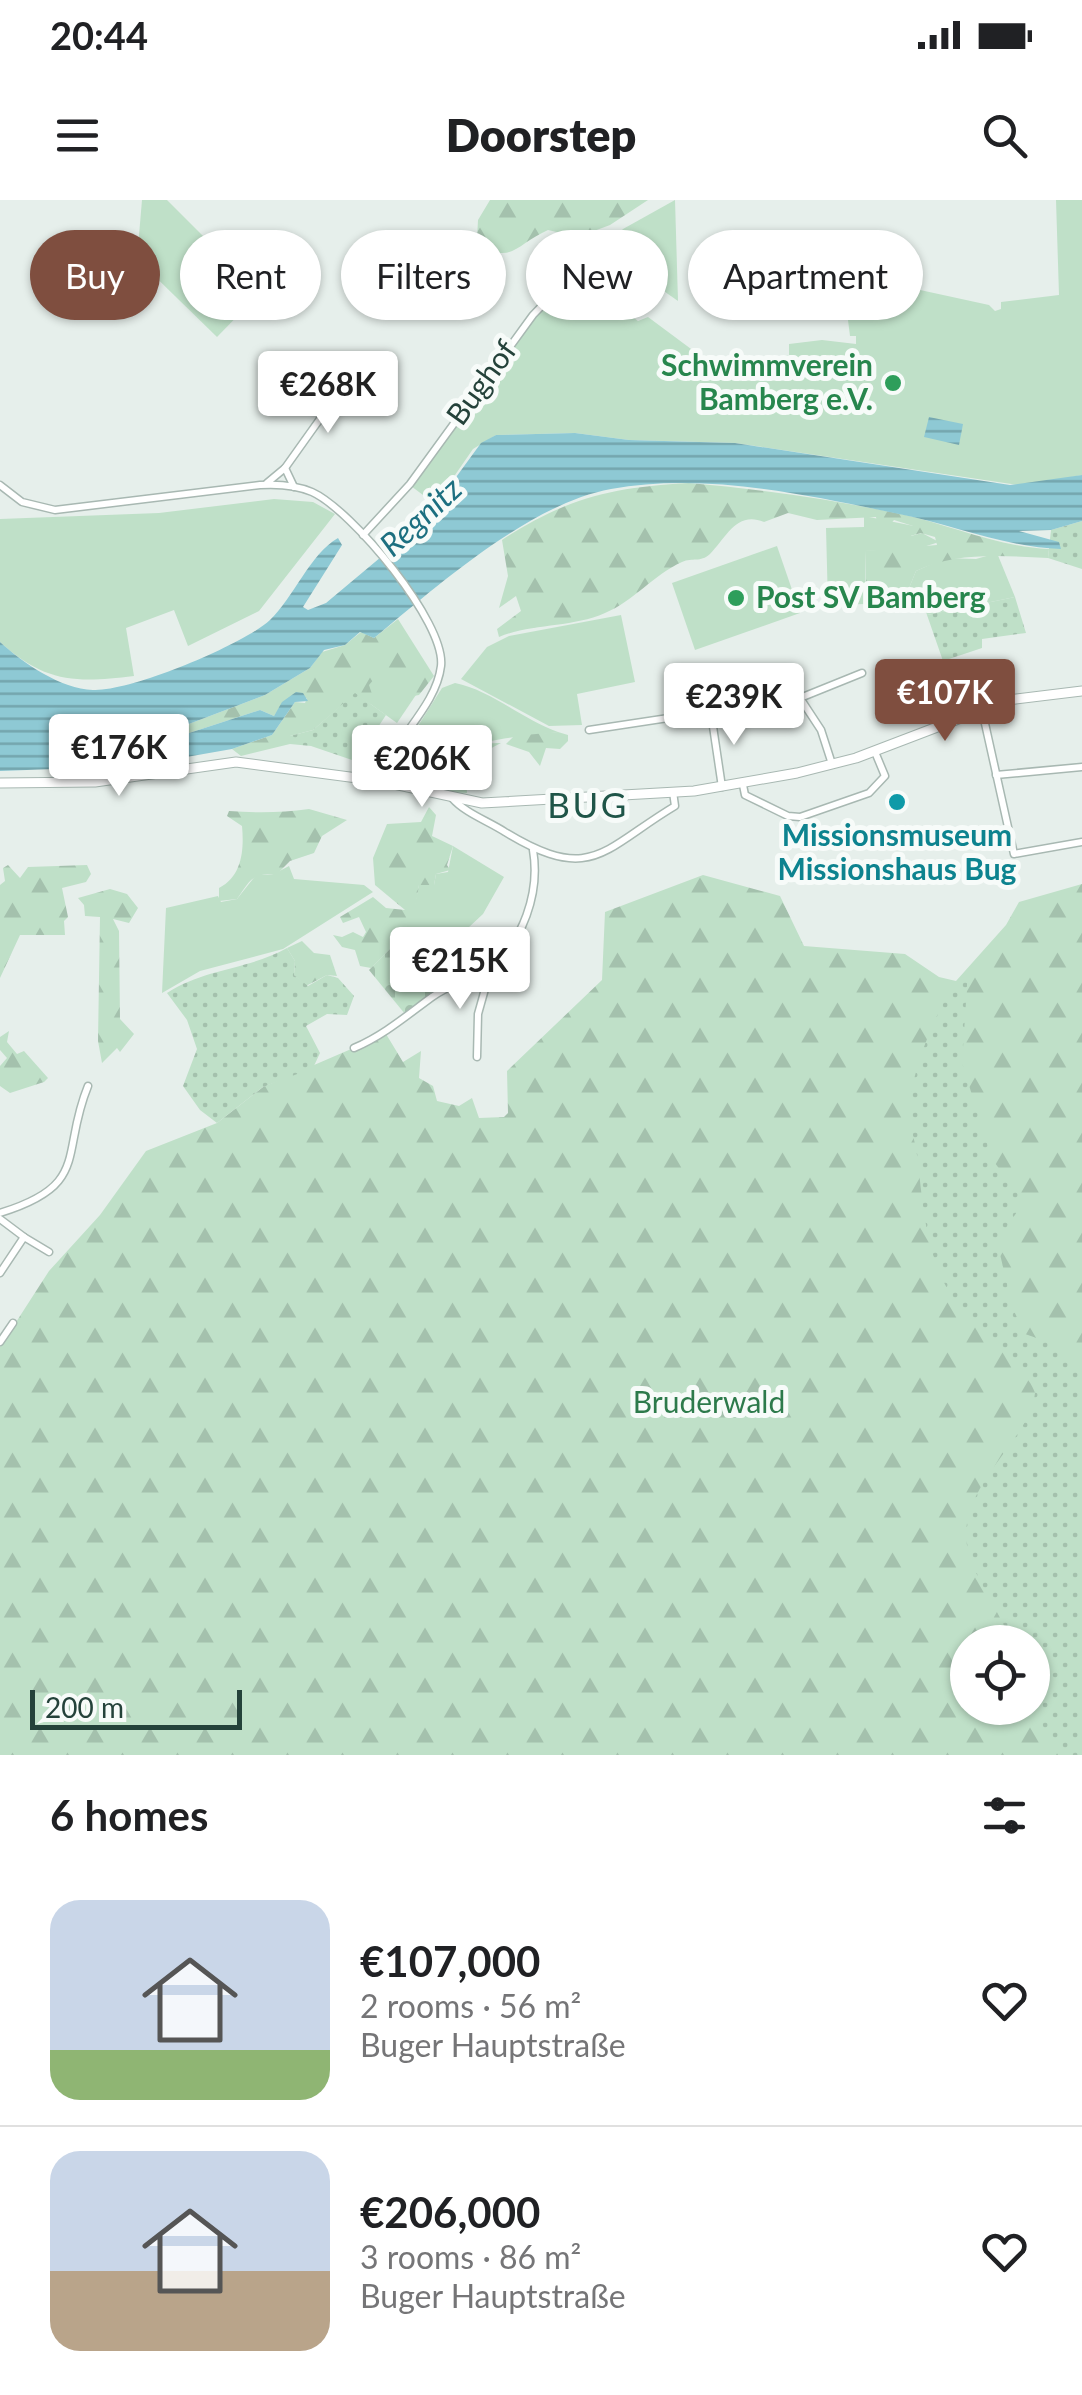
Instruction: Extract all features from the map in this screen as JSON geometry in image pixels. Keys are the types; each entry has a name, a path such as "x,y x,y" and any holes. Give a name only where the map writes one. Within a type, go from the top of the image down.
{"street":[{"name":"Bughof","path":"362,535 410,484 529,320"},
{"path":"266,484 286,468 362,360"},
{"path":"286,468 294,487"},
{"path":"0,485 22,502 55,510 266,484 294,487 322,498 375,551 432,624 439,642 438,678 380,781"},
{"path":"589,730 800,698 862,673"},
{"path":"0,782 95,782 226,762 380,781 495,803 722,788 874,752 1022,696 1082,691"},
{"path":"800,698 821,730 832,764"},
{"path":"982,708 1014,854 1082,842"},
{"path":"711,713 722,788"},
{"path":"743,784 745,795 788,816 800,817 870,793 885,776 874,752"},
{"path":"996,775 1082,767"},
{"path":"451,797 534,850 579,858 617,848 675,806 673,792"},
{"path":"478,1057 478,1014 492,964 534,900 534,850"},
{"path":"354,1048 492,964"},
{"path":"49,1252 24,1238 0,1216 38,1200 55,1186 70,1158 88,1086"},
{"path":"0,1273 24,1238"},
{"path":"0,1342 13,1323"}],"green space":[{"path":"142,200 167,200 197,230 180,230 180,301 160,281 160,230 139,230"},
{"path":"490,200 648,200 597,230 526,230 526,243 506,253 506,230 477,230 478,220"},
{"path":"675,200 678,301 668,294 668,230 623,229"},
{"path":"1056,200 1082,200 1082,475 1024,486 735,443 629,440 575,433 496,435 473,449 435,504 411,486 534,320 652,320 718,369 733,353 748,363 789,355 789,344 822,340 856,344 856,336 850,336 848,320 923,320 923,291 989,305 995,311 1001,309 1001,302 1059,295"},
{"path":"200,320 234,320 217,337"},
{"path":"689,483 795,495 901,514 993,540 1049,549 1048,558 981,556 948,560 916,571 907,593 867,608 865,551 937,545 935,537 921,533 910,536 913,526 894,520 888,527 877,523 876,517 817,520 788,513 764,522 739,523 706,557 672,567 605,613 499,637 497,629 521,611 516,596 499,608 508,576 502,540 548,514 591,497"},
{"path":"274,499 313,502 335,514 259,611 188,646 174,610 126,628 134,676 62,677 32,666 0,642 0,519 159,513"},
{"name":"Post SV Bamberg","path":"864,516 914,526 911,536 922,533 939,542 914,550 865,551 866,604 828,605 826,528 864,527"},
{"path":"1082,521 1082,569 1048,558 1051,530"},
{"name":"Post SV Bamberg","path":"777,546 800,613 695,650 672,583"},
{"path":"997,553 1015,597 927,615 919,589 907,593 916,571 945,558 976,559"},
{"path":"1015,597 1026,633 982,639 982,648 943,661 927,615"},
{"path":"621,615 635,682 577,694 582,725 549,726 461,679 487,647 509,636"},
{"path":"398,619 434,676 419,695 396,699 387,682 375,678 369,685 373,697 370,704 355,694 313,730 290,736 290,744 241,756 232,749 272,735 295,702 305,703 307,698 284,701 274,716 260,710 183,735 173,730 265,695 310,668 322,652 345,645 361,632 374,638"},
{"path":"379,656 422,686 397,723 355,693"},
{"path":"455,683 481,692 558,732 489,741 464,751 456,758 457,779 449,788 405,777 398,780 392,767 442,688"},
{"path":"355,693 386,715 359,756 352,760 311,746 290,744 290,736 313,730"},
{"path":"558,732 568,735 568,741 560,749 546,748 540,766 529,752 506,744 514,736"},
{"path":"501,743 465,762 467,793 449,792 456,781 461,754 473,746"},
{"path":"429,807 436,815 432,836 453,846 447,865 450,870 436,874 434,885 419,885 412,927 371,968 360,966 355,950 342,947 333,935 342,937 353,932 363,937 366,932 359,917 343,923 340,917 373,897 386,908 405,910 375,885 373,858 387,824 421,822"},
{"path":"309,809 347,820 322,836 314,853 290,861 276,875 253,879 237,899 219,901 219,888 233,876 242,852 242,826 227,816 229,811"},
{"path":"453,846 504,877 483,914 439,955 410,929 419,885 434,885 436,874 448,872"},
{"path":"8,865 20,878 28,867 87,865 91,874 86,882 62,888 68,917 64,921 65,935 20,935 0,978 0,885 5,881 3,868"},
{"path":"289,866 294,879 364,885 373,892 283,949 200,971 162,993 166,908 218,896 221,902 237,899 256,875 272,875"},
{"name":"Bruderwald","path":"703,875 780,896 804,946 905,954 939,977 956,981 1006,925 1019,902 1082,884 1082,1755 0,1755 0,1347 49,1271 100,1215 146,1151 217,1123 263,1087 386,1034 403,1062 421,1051 419,1078 433,1086 437,1101 459,1106 472,1098 479,1118 504,1117 508,1113 507,1071 602,980 605,912"},
{"path":"110,889 127,894 138,908 129,923 113,919 119,931 120,1019 134,1034 120,1052 117,1048 102,1063 98,1041 100,917 85,916 84,905 78,898"},
{"path":"410,929 462,978 405,1014 369,970"},
{"path":"302,941 314,953 330,955 337,976 327,975 306,986 294,975 295,961 287,948"},
{"path":"287,948 295,961 294,975 308,986 327,975 338,978 354,996 347,1015 327,1014 306,1026 320,1053 313,1068 263,1087 217,1123 200,1110 183,1086 197,1049 187,1020 167,993"},
{"path":"968,971 962,1063 992,1159 1021,1198 1019,1209 1001,1235 999,1250 1013,1309 1025,1334 1060,1346 1082,1379 1082,1755 1058,1755 1043,1725 1050,1725 1050,1625 1003,1625 967,1547 969,1513 977,1494 1023,1426 1035,1393 1021,1371 951,1295 930,1245 909,1115 911,1094 938,1014"},
{"path":"9,1031 7,1042 17,1054 24,1051 48,1078 10,1093 0,1086 0,1066 7,1058 0,1050 0,1037"}],"water":[{"path":"929,417 963,424 959,445 924,437"},
{"path":"575,433 629,440 735,443 1010,485 1082,475 1082,521 1051,530 1019,531 1059,542 1061,549 1020,544 899,514 756,488 683,483 611,489 548,511 517,529 455,572 374,638 360,632 345,645 324,650 310,668 265,695 173,730 183,735 260,710 274,716 282,702 296,692 303,693 308,701 295,702 272,735 232,749 135,766 0,771 0,642 43,673 81,689 110,689 158,675 236,642 270,620 319,554 338,538 342,545 303,607 308,610 326,603 424,521 481,443 496,435"}],"place":[{"name":"Schwimmverein Bamberg e.V.","path":"893,383"},
{"name":"Post SV Bamberg","path":"736,598"},
{"name":"Missionsmuseum Missionshaus Bug","path":"897,802"}],"district":[{"name":"BUG","path":"588,806"}],"water label":[{"name":"Regnitz","path":"421,517"}]}
